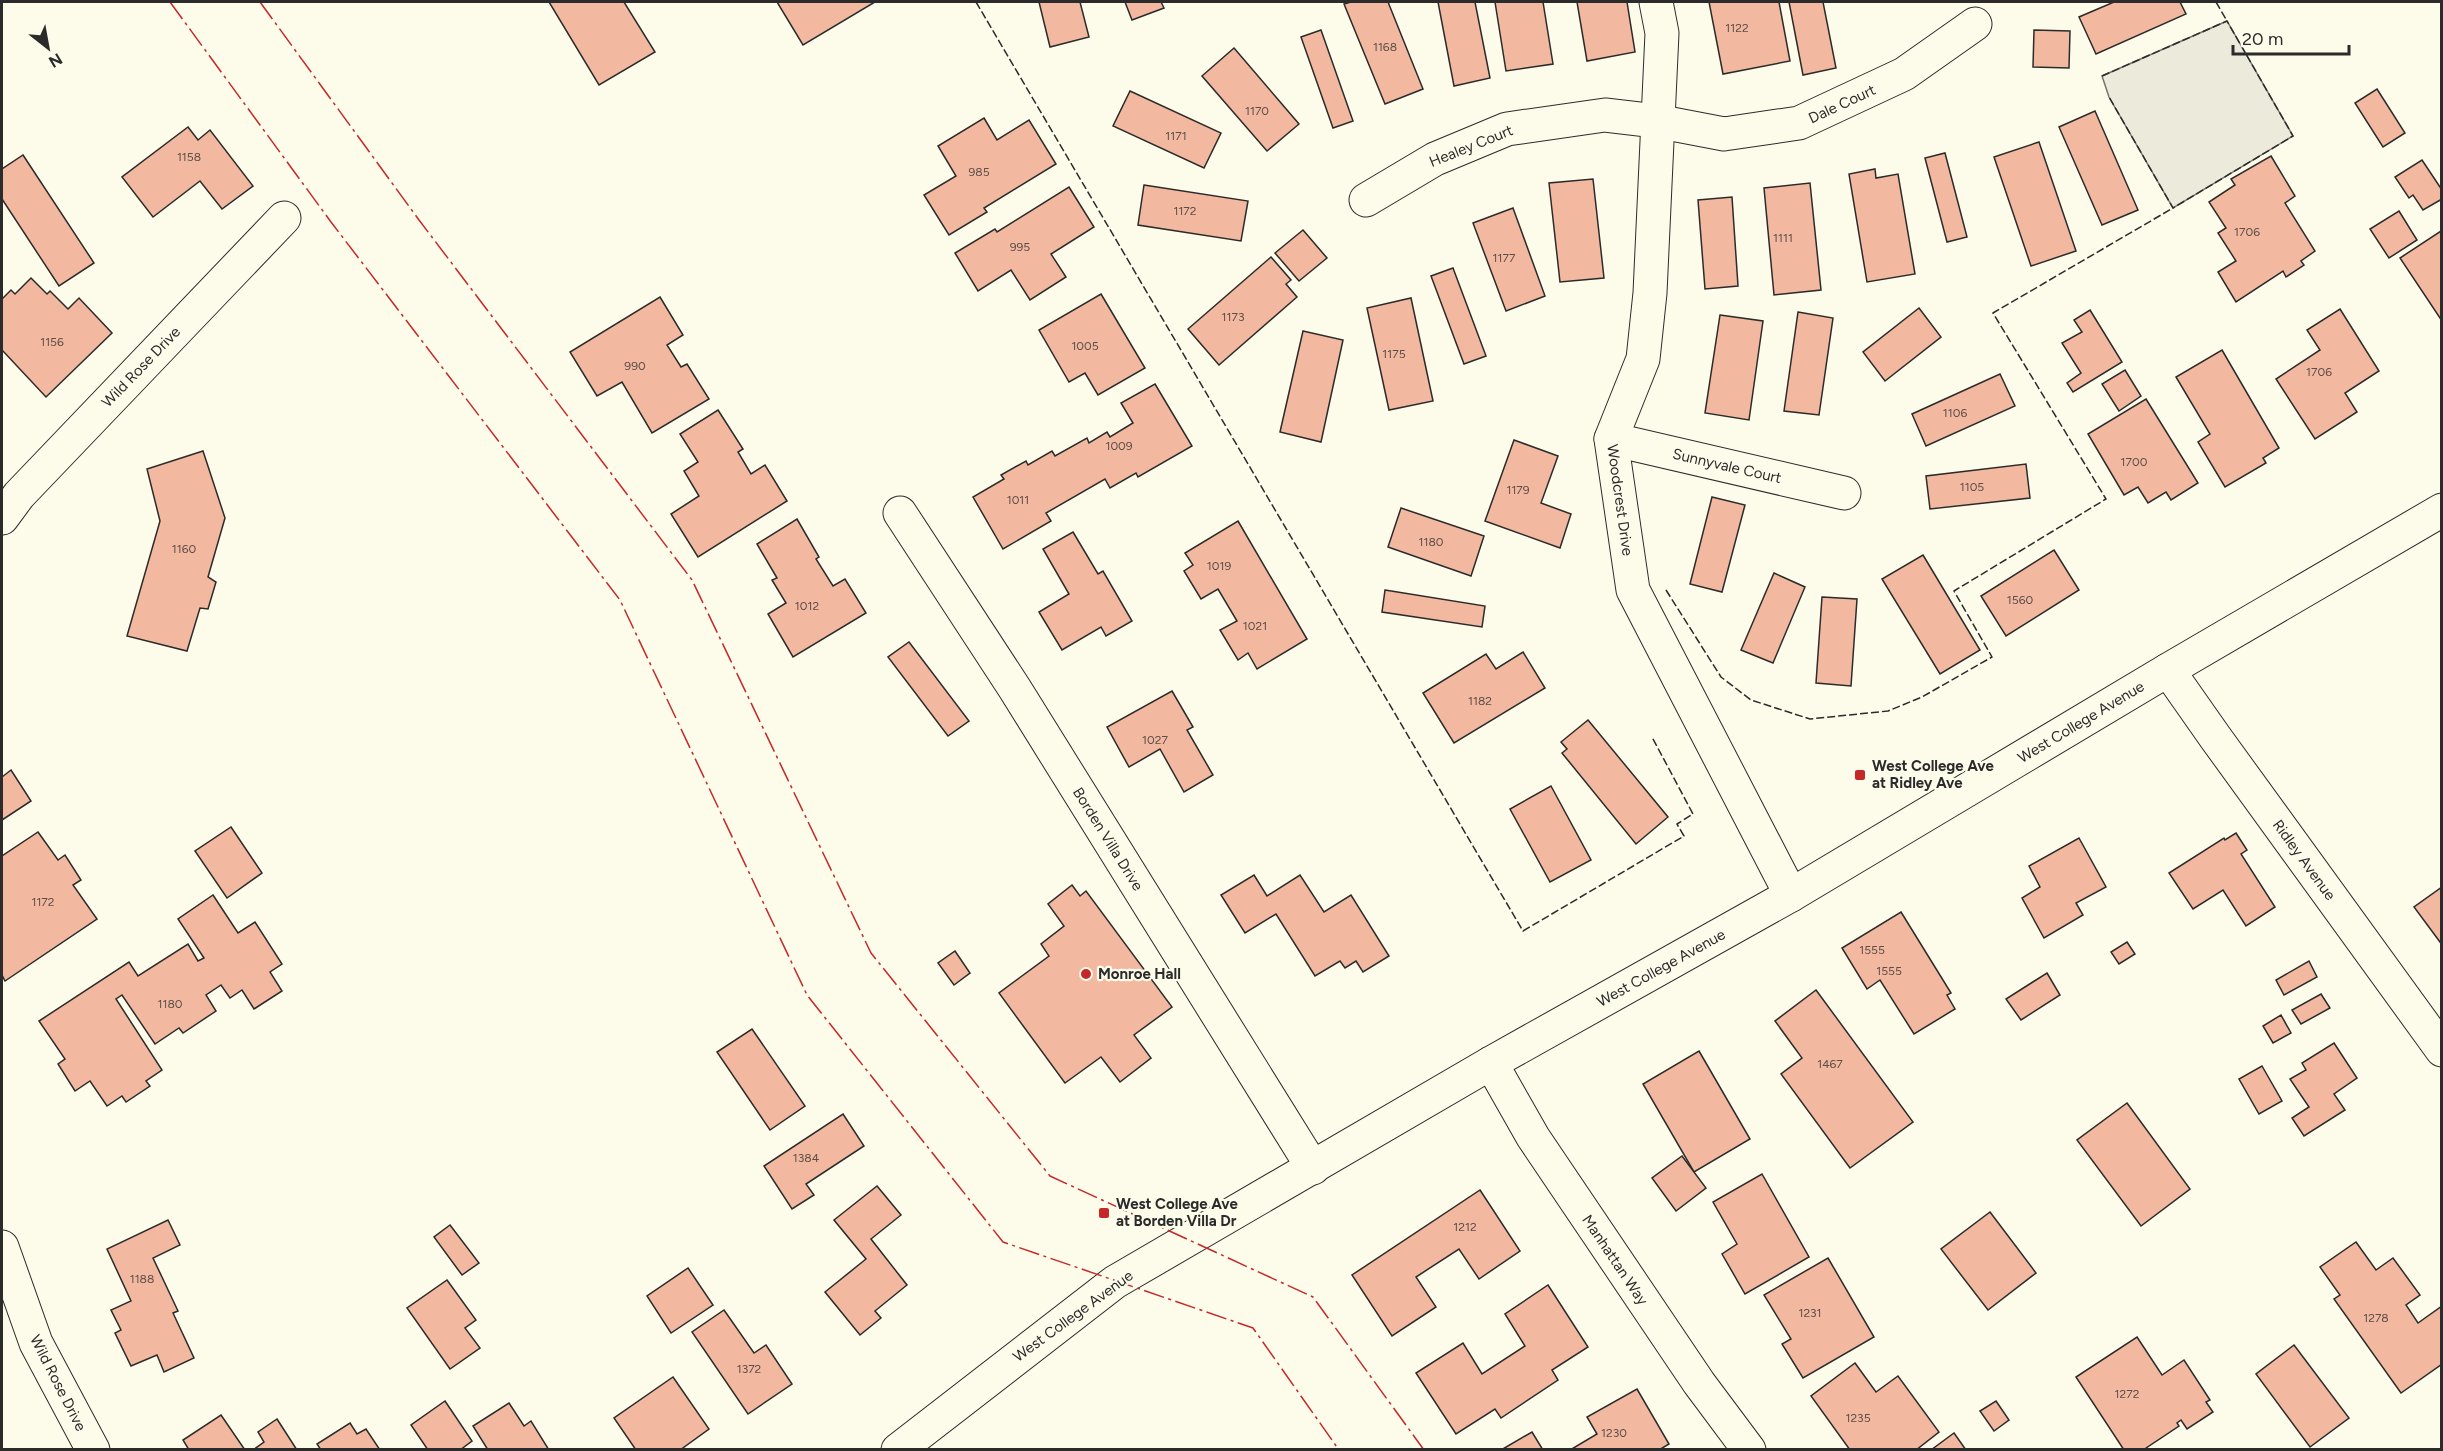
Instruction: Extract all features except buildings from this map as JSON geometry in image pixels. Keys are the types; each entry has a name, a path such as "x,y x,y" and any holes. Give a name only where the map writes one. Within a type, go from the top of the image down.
{"street":[{"name":"Woodcrest Drive","path":"1656,2 1662,33 1656,121 1650,293 1643,358 1611,439 1633,590 1791,895"},
{"name":"Dale Court","path":"1656,121 1724,134 1800,123 1904,75 1975,24"},
{"name":"Healey Court","path":"1366,200 1435,159 1507,129 1605,114 1656,121"},
{"name":"Wild Rose Drive","path":"2,518 19,495 284,218"},
{"name":"Sunnyvale Court","path":"1611,439 1844,493"},
{"name":"West College Avenue","path":"898,1449 1114,1282 1491,1063 1791,895 2442,510"},
{"name":"Borden Villa Drive","path":"900,513 1028,710 1313,1168"},
{"name":"Ridley Avenue","path":"2168,670 2442,1050"},
{"name":"Manhattan Way","path":"1491,1063 1528,1129 1553,1167 1699,1383 1749,1449"},
{"name":"Wild Rose Drive","path":"2,1247 36,1343 93,1449"}],"shaded area":[{"path":"2227,21 2293,136 2173,208 2109,97 2102,76"}],"fence":[{"path":"976,2 1523,931 1684,836 1677,824 1693,814 1652,737"},
{"path":"2216,2 2227,21"},
{"path":"2102,76 2227,21 2293,136 2173,208 2109,97"},
{"path":"1666,590 1721,677 1751,700 1810,719 1888,711 1922,697 1992,657 1954,591 2106,499 1993,313 2173,208"}],"power":[{"path":"170,2 331,222 620,600 807,995 1003,1242 1253,1328 1339,1450"},
{"path":"260,2 419,220 692,580 871,953 1050,1176 1313,1297 1424,1450"}],"place":[{"name":"West College Ave at Ridley Ave","path":"1860,775"},
{"name":"Monroe Hall","path":"1086,974"},
{"name":"West College Ave at Borden Villa Dr","path":"1104,1213"}]}
